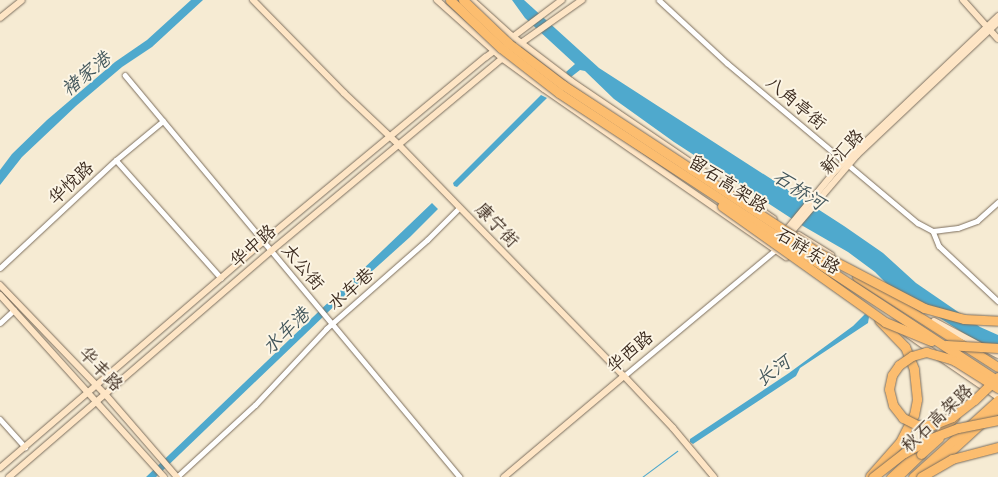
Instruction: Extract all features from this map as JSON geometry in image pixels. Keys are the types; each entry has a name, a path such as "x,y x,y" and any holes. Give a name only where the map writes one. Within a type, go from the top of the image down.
{"highway":[{"name":"留石高架路","path":"450,0 501,48 559,92 998,381"},
{"name":"留石高架路","path":"463,0 508,42 564,85 817,252 995,364"},
{"path":"675,169 744,223 869,311 896,327 937,343 963,347 998,348"},
{"path":"817,252 924,308 964,319 998,321"},
{"path":"869,311 905,348 914,368 917,389 916,407 910,426 900,442 871,477"},
{"path":"998,381 992,383 986,388 974,400 952,417 932,425 917,425 903,418 893,405 889,389 892,375 899,365 912,356 926,352 951,359 984,379 991,384 998,388"},
{"name":"秋石高架路","path":"897,477 998,381"},
{"name":"秋石高架路","path":"913,477 998,398"},
{"path":"871,477 898,457 929,439 958,428 998,420"},
{"path":"923,477 952,459 998,446"}],"main road":[{"path":"0,18 22,0"},
{"name":"康宁街","path":"253,0 344,93 399,145 624,376 673,428 714,477"},
{"name":"石祥东路","path":"437,0 503,59 554,97 775,250 870,308 998,398"},
{"name":"石祥东路","path":"472,0 512,36 571,81 790,230 936,322 998,355"},
{"name":"华中路","path":"0,468 264,241 390,136 512,36 562,0"},
{"name":"华中路","path":"9,477 271,251 521,43 582,0"},
{"path":"963,0 998,39"},
{"name":"新汇路","path":"775,250 846,164 989,28 998,16"},
{"name":"新汇路","path":"989,28 998,22"},
{"name":"华丰路","path":"0,285 105,394 177,477"},
{"name":"华丰路","path":"0,294 90,392 163,477"},
{"path":"890,477 961,412 982,386 998,372"},
{"name":"华西路","path":"504,477 624,376"},
{"path":"923,477 998,409"}],"street":[{"name":"八角亭街","path":"659,0 727,63 846,164 918,223 933,232"},
{"name":"太公街","path":"125,75 460,477"},
{"name":"华悦路","path":"0,268 116,160 163,121"},
{"path":"116,160 221,278"},
{"path":"998,202 977,221 968,226 933,232 939,246 998,300"},
{"name":"水车巷","path":"177,477 255,405 332,324 427,240 459,208"},
{"name":"华西路","path":"624,376 775,250"},
{"path":"0,323 14,310"},
{"path":"0,419 24,447"}],"water":[{"path":"191,0 203,0 152,47 122,67 76,106 22,157 0,185 0,170 12,154 47,120 115,62 147,40"},
{"path":"512,0 524,0 599,68 844,226 883,253 916,283 980,327 998,335 998,351 982,345 888,285 875,272 848,252 803,226 674,142 614,99 585,71 580,70 571,77 568,75 566,72 575,64 525,18"},
{"path":"541,95 547,98 457,187 454,186 453,183"},
{"path":"432,203 438,209 410,237 350,291 156,477 146,477"},
{"path":"865,314 869,317 868,323 800,368 796,376 693,444 690,442 690,439 789,373 853,326"}],"waterway":[{"name":"长河","path":"642,477 677,451"}],"water label":[{"name":"褚家港","path":"86,74"},
{"name":"石桥河","path":"799,190"},
{"name":"水车港","path":"286,331"}]}
